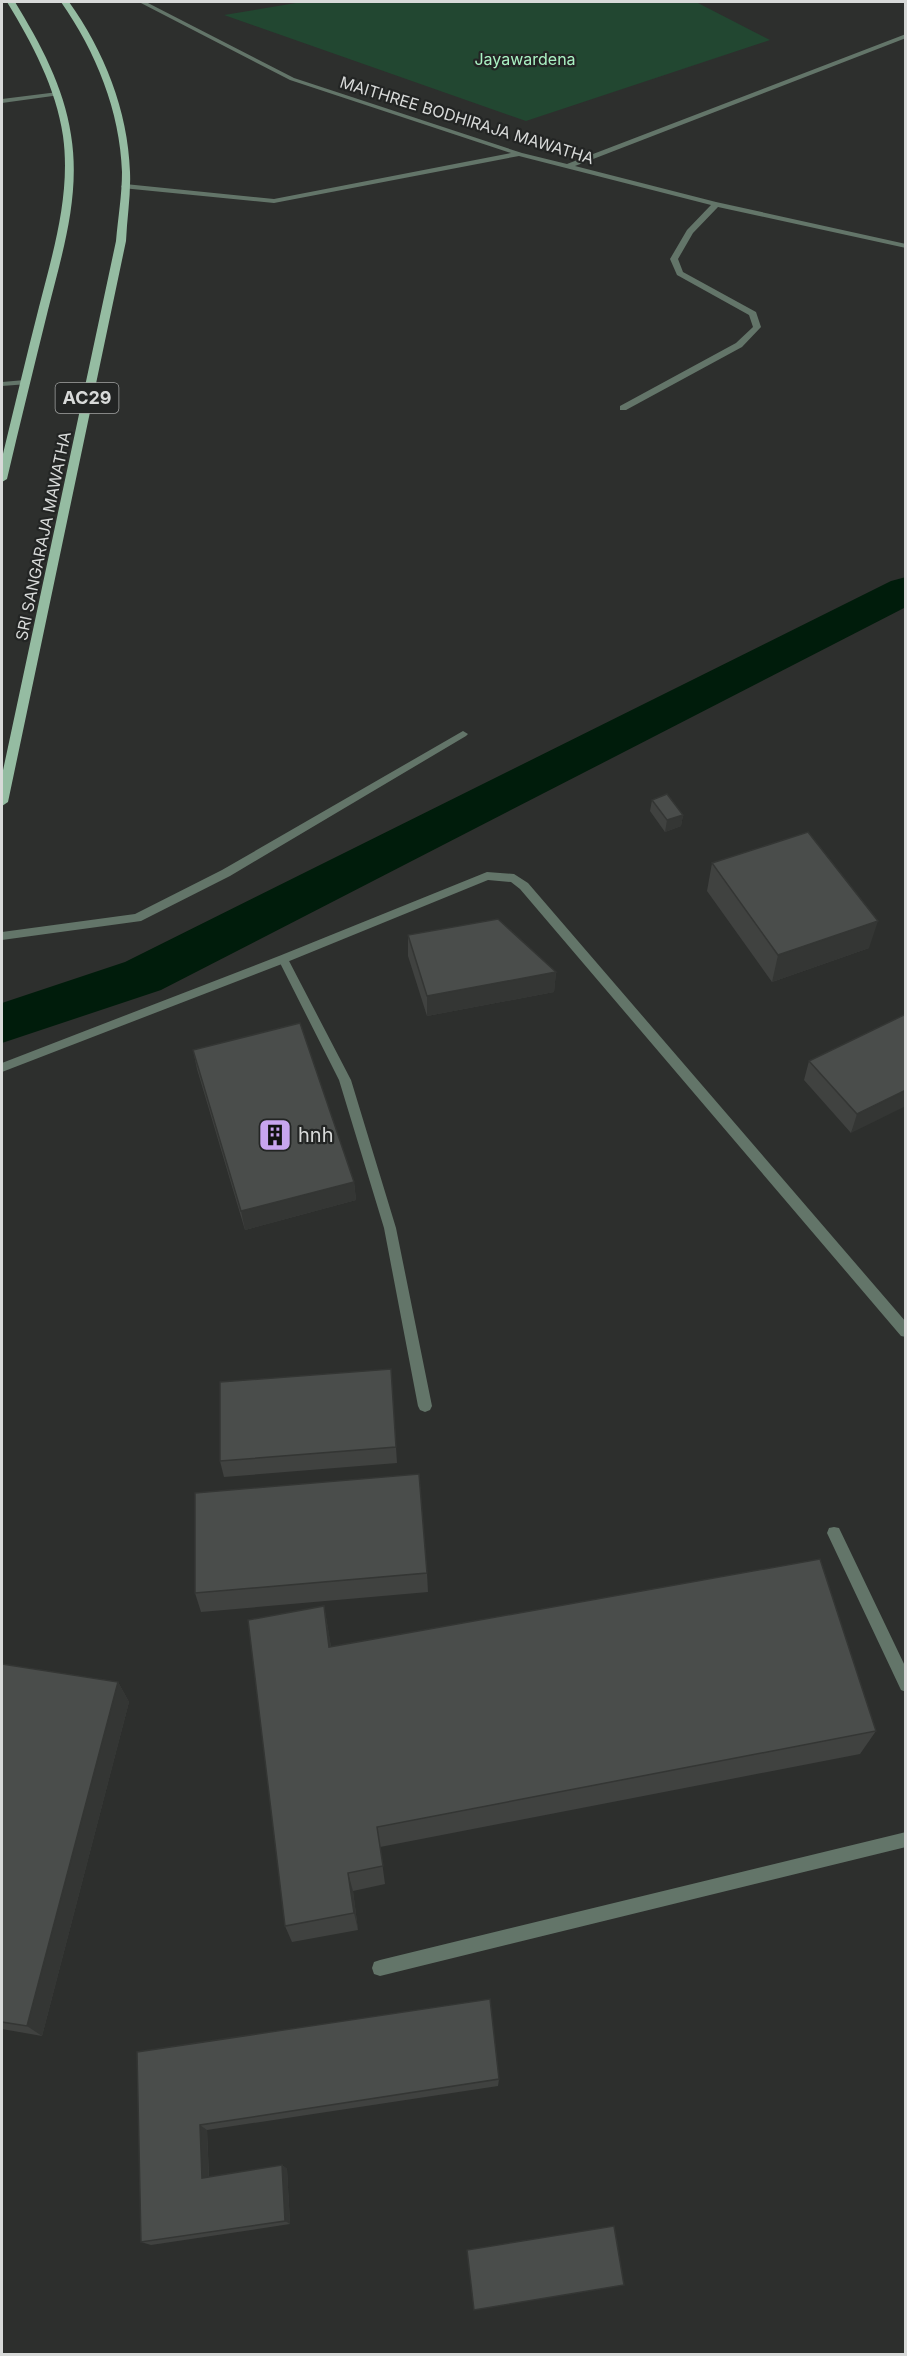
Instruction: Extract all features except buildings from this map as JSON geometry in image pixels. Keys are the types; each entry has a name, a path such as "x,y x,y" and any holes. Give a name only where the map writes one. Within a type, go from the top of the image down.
{"main road":[{"path":"2,479 60,243 70,177 68,137 58,94 41,55 11,2"},
{"name":"SRI SANGARAJA MAWATHA","path":"2,802 121,241 126,172 110,87 94,48 65,2"}],"street":[{"name":"MAITHREE BODHIRAJA MAWATHA","path":"142,2 292,79 520,154 716,204 906,246"},
{"path":"566,167 906,36"},
{"path":"2,101 58,94"},
{"path":"125,186 274,201 520,154"},
{"path":"623,408 739,345 757,327 753,314 680,273 674,259 690,232 716,204"},
{"path":"2,384 25,382"},
{"path":"2,936 136,918 226,873 463,734"},
{"path":"2,1068 283,959 487,876 514,878 524,886 906,1332"},
{"path":"283,959 345,1080 390,1228 425,1406"},
{"path":"834,1533 906,1685"},
{"path":"380,1968 906,1839"}],"green space":[{"name":"Jayawardena","path":"302,2 696,2 770,40 526,121 224,15"}],"waterway":[{"path":"2,1023 143,976 906,590"}],"place":[{"name":"hnh","path":"275,1135"}]}
